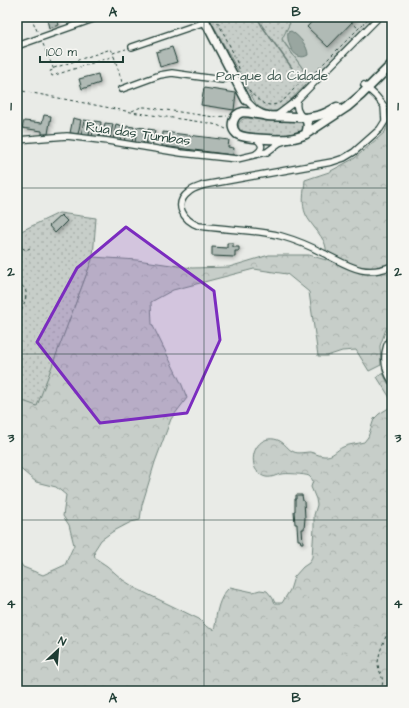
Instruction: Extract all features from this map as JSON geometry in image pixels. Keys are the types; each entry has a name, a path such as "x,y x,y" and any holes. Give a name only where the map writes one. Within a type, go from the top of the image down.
{"street":[{"path":"17,46 99,17"},
{"path":"276,116 297,100 379,17"},
{"path":"132,47 204,20 236,75 246,100 256,110 266,116"},
{"path":"246,100 246,105 240,114 233,120 232,125 238,135 255,138 288,139 300,137 347,107 392,57"},
{"path":"240,114 303,117 318,116 328,113 365,87 392,64"},
{"path":"123,89 160,75 172,73 222,80 236,75"},
{"path":"365,87 376,96 384,106 385,121 380,129 354,152 344,158 332,162 200,186 189,192 182,199 181,207 185,218 191,223 199,226 258,231 281,236 307,245 358,270 383,270 392,266"},
{"path":"297,100 296,108 307,121 308,125 306,134"},
{"name":"Rua das Tumbas","path":"17,140 67,136 181,153 237,159 267,152 279,143 288,139"},
{"path":"255,138 262,146 261,151 256,155"},
{"path":"392,336 385,352 385,366 392,381"}],"path":[{"path":"215,17 238,66 236,75"},
{"path":"346,17 358,29"},
{"path":"247,88 264,104 278,104 286,98 302,80 314,73 370,17"},
{"path":"113,53 132,47"},
{"path":"114,56 52,76 50,71 54,70 53,67 111,49 114,56 123,89"},
{"path":"17,90 131,112 212,124 221,126 238,135"},
{"path":"131,112 141,107 145,107 214,117 240,114"},
{"path":"17,245 26,250 30,248"},
{"path":"17,282 26,292 24,303 17,320"},
{"path":"17,299 24,303"},
{"path":"380,691 383,686 383,681 378,667 378,662 381,648 392,624"}],"highlighted area":[{"path":"126,227 214,291 220,340 187,413 100,423 37,342 77,268"}],"green space":[{"name":"Parque da Cidade","path":"209,17 284,17 290,23 282,40 311,80 280,110 270,112 257,106"},
{"path":"284,17 375,17 311,80 282,39 290,23"},
{"path":"390,100 392,100 392,321 386,329 380,346 381,365 369,371 356,350 342,351 327,356 318,356 309,292 287,274 254,269 173,290 151,302 152,324 187,398 171,419 155,462 142,505 140,520 131,522 112,532 101,540 94,551 95,558 123,580 137,589 199,619 207,627 214,630 220,601 230,587 253,592 260,590 267,591 275,603 282,603 290,590 294,577 309,563 312,557 314,515 317,505 311,487 313,481 309,476 300,474 281,474 272,477 262,475 255,467 253,459 256,448 264,441 274,439 282,442 290,450 296,453 310,452 327,456 345,446 364,442 368,437 374,419 392,406 392,691 194,691 189,687 182,691 17,691 17,558 23,567 43,575 65,565 74,545 69,525 63,516 66,495 56,487 36,482 17,466 17,399 37,406 93,257 137,260 192,268 229,267 269,255 309,255 326,260 325,244 304,211 303,198 305,180 329,172 355,158 385,132 391,115"},
{"path":"247,118 267,121 286,121 298,119 304,124 304,132 297,135 259,136 241,132 239,123"},
{"path":"59,213 96,218 93,257 37,407 17,399 17,233"},
{"path":"383,373 388,383 392,387 392,401 377,377"}],"shaded area":[{"path":"291,31 302,42 308,52 308,55 303,57 299,56 292,51 288,41 288,32"}],"building":[{"path":"56,17 59,25 49,28 47,20"},
{"path":"316,17 357,17 328,47 307,27"},
{"path":"172,47 177,62 160,67 156,52"},
{"path":"98,74 100,83 82,89 79,79"},
{"path":"204,88 236,93 234,110 201,105"},
{"path":"44,115 51,116 48,134 42,134 42,131 22,128 24,121 42,123"},
{"path":"73,118 81,120 78,134 70,133"},
{"path":"84,120 91,121 89,136 81,135"},
{"path":"95,121 101,122 99,138 92,137"},
{"path":"105,123 113,124 110,139 103,138"},
{"path":"116,124 123,126 120,141 113,140"},
{"path":"127,126 134,127 132,143 124,142"},
{"path":"137,127 145,128 143,144 135,143"},
{"path":"148,129 155,130 152,146 146,145"},
{"path":"163,132 229,140 228,147 234,148 233,155 162,146"},
{"path":"61,215 67,221 55,233 49,226"},
{"path":"227,243 233,243 233,247 239,247 239,251 235,251 235,257 212,256 212,247 227,248"},
{"path":"296,495 302,495 304,501 305,518 304,529 302,529 303,543 298,540 297,524 295,524 294,511"}],"waterway":[{"path":"257,17 292,68"}]}
